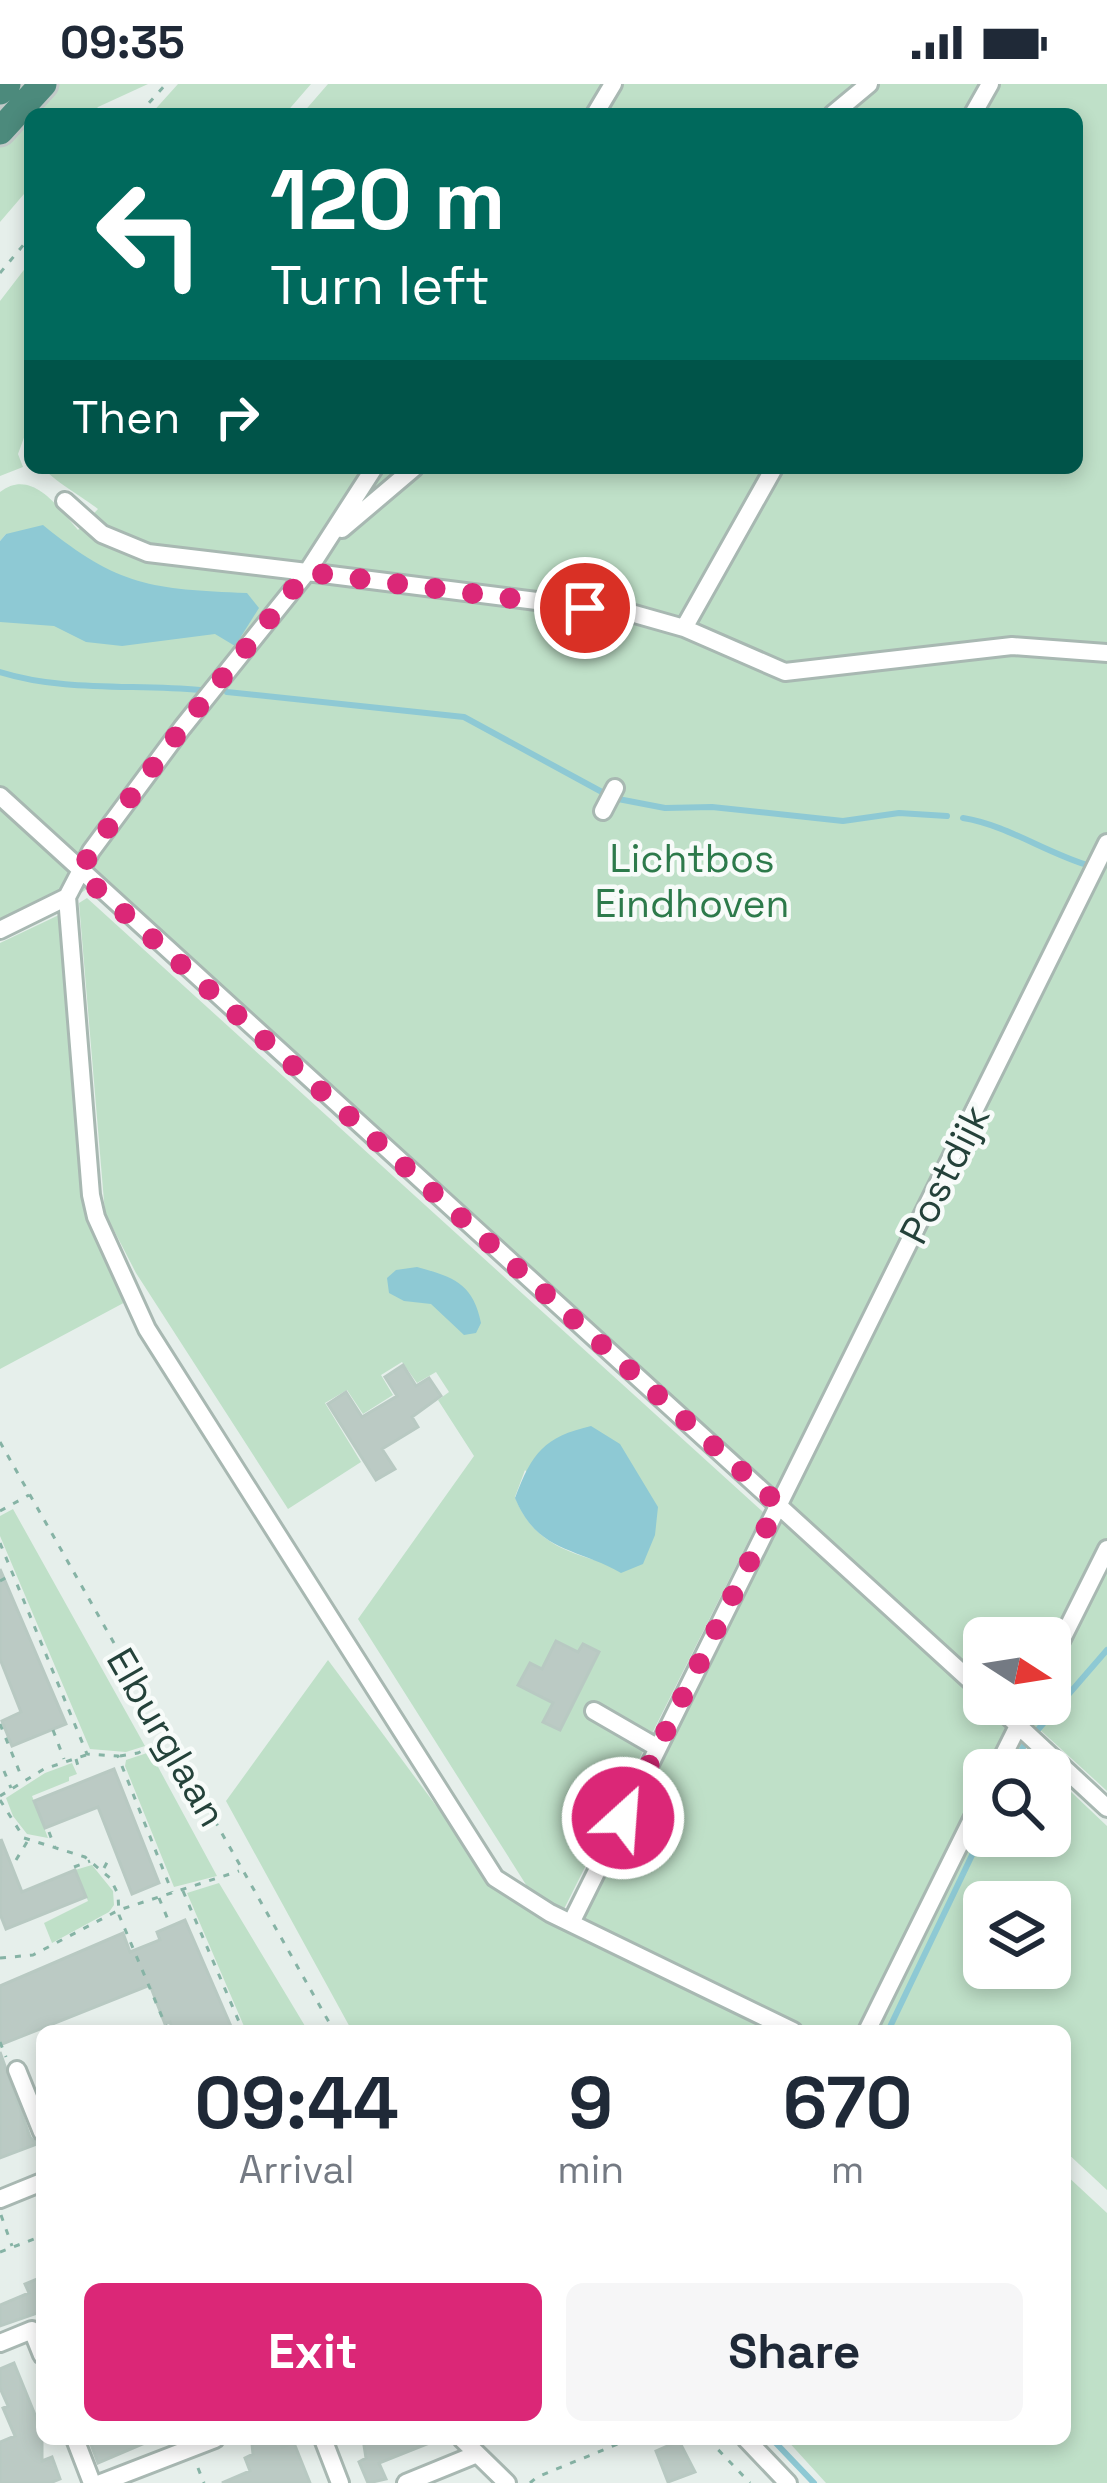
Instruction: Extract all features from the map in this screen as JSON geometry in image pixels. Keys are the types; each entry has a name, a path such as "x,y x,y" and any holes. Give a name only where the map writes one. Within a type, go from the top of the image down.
{"highway":[{"path":"0,131 8,93 43,84"}],"street":[{"path":"840,108 869,84"},
{"path":"370,474 307,572 91,851 68,897 96,1217 147,1329 495,1878 571,1923 781,2025"},
{"path":"328,541 407,474"},
{"path":"684,628 771,474"},
{"path":"65,501 102,534 148,553 631,613 684,628 785,672 1012,646 1107,653"},
{"path":"0,796 963,1674"},
{"name":"Postdijk","path":"571,1923 1107,843"},
{"path":"0,930 68,897"},
{"path":"1071,1621 1107,1549"},
{"path":"593,1711 658,1748"},
{"path":"1006,1749 1018,1726 1107,1808"},
{"path":"871,2025 963,1838"},
{"path":"17,2070 36,2117"},
{"path":"0,2199 36,2184"},
{"path":"0,2343 32,2330 36,2340"},
{"path":"77,2445 92,2483"},
{"path":"101,2483 199,2445"},
{"path":"325,2445 340,2483"},
{"path":"468,2445 507,2483"},
{"path":"752,2445 788,2483"},
{"path":"406,2483 477,2454"}],"path":[{"path":"144,108 166,84"},
{"path":"0,273 24,244"},
{"name":"Elburglaan","path":"0,1442 331,2025"},
{"path":"0,1511 29,1495"},
{"path":"0,1543 87,1754"},
{"path":"0,1581 13,1574"},
{"path":"0,1724 23,1781"},
{"path":"53,1730 65,1761"},
{"path":"166,2025 119,1910 118,1894 103,1869 28,1840 16,1829 0,1798 65,1761 87,1754 138,1753 168,1737"},
{"path":"118,1756 172,1892"},
{"path":"76,1758 80,1773"},
{"path":"4,1771 11,1790"},
{"path":"50,1832 55,1849"},
{"path":"16,1860 28,1840"},
{"path":"103,1869 111,1855"},
{"path":"74,1868 92,1861"},
{"path":"0,1958 33,1954 119,1910 242,1870"},
{"path":"183,1890 240,2025"},
{"path":"158,1896 170,1922"},
{"path":"0,2215 13,2247"},
{"path":"0,2252 36,2238"},
{"path":"530,2483 615,2445"},
{"path":"714,2445 750,2483"},
{"path":"194,2456 204,2483"}],"green space":[{"path":"54,84 148,84 97,108 32,108"},
{"path":"178,84 311,84 290,108 156,108"},
{"name":"Lichtbos Eindhoven","path":"328,84 1107,84 1107,1791 1071,1758 1071,1749 1061,1749 1037,1727 1025,1749 963,1749 963,1857 1071,1857 1071,1792 1107,1826 1107,2190 1071,2157 1071,2025 792,2025 579,1922 778,1518 88,888 59,909 0,937 0,619 6,534 0,541 0,492 23,484 34,487 78,530 98,509 50,474 1083,474 1083,108 307,108"},
{"path":"24,117 24,194 0,222 0,143"},
{"path":"24,270 24,438 18,454 23,467 0,476 0,301"},
{"path":"87,898 763,1512 563,1911 530,1891 358,1619 474,1456 438,1400 449,1392 436,1372 417,1383 402,1362 381,1375 393,1395 363,1414 347,1390 325,1403 361,1462 288,1509 136,1273 105,1213 79,903","holes":["525,1470 602,1562 549,1541 530,1523 515,1497"]},
{"path":"61,914 81,1189 98,1244 131,1299 0,1369 0,943"},
{"path":"13,1509 145,1746 126,1752 90,1749 0,1536 0,1516"},
{"path":"328,1660 492,1881 510,1898 763,2025 349,2025 226,1801"},
{"path":"150,1752 217,1876 174,1887 125,1766 126,1760"},
{"path":"72,1763 77,1774 69,1781 32,1796 48,1838 27,1834 6,1798 45,1773"},
{"path":"92,1865 113,1891 114,1905 52,1943 44,1923 88,1901 75,1870"},
{"path":"219,1883 304,2025 243,2025 187,1893"},
{"path":"1071,2180 1107,2213 1107,2483 826,2483 791,2445 1071,2445"}],"water":[{"path":"43,525 116,573 161,586 247,593 259,608 235,646 215,634 122,646 86,642 54,626 0,622 0,541 6,534"},
{"path":"417,1267 467,1290 481,1323 476,1333 464,1335 431,1304 404,1301 389,1293 387,1278 396,1270"},
{"path":"591,1426 620,1444 658,1507 655,1535 643,1564 621,1573 547,1539 524,1516 515,1498 542,1449"}],"building":[{"path":"403,1365 416,1386 429,1378 441,1396 412,1417 418,1427 382,1449 395,1469 376,1480 328,1404 346,1392 362,1417 397,1396 385,1377"},
{"path":"0,1569 66,1724 12,1746 2,1721 21,1712 0,1659"},
{"path":"556,1641 578,1652 583,1644 599,1652 560,1730 543,1722 553,1703 518,1685 530,1663 542,1669"},
{"path":"114,1769 159,1883 132,1894 98,1807 45,1828 34,1801"},
{"path":"1,1839 22,1892 75,1870 86,1897 6,1929 0,1914"},
{"path":"185,1920 230,2025 165,2024 150,1985 50,2025 36,2025 36,2031 0,2045 0,1986 123,1933 130,1952 160,1940 157,1932"},
{"path":"0,2052 36,2144 0,2158"},
{"path":"36,2279 36,2313 0,2326 0,2305 29,2293 25,2284"},
{"path":"14,2363 36,2417 36,2445 42,2445 42,2461 52,2457 60,2479 0,2483 0,2442 15,2436 3,2408 8,2406 0,2388 0,2369"},
{"path":"91,2445 140,2445 98,2463"},
{"path":"252,2445 295,2445 310,2483 222,2483 250,2471 245,2458 253,2454"},
{"path":"364,2445 424,2445 379,2463 386,2479 368,2483 359,2462 366,2458"},
{"path":"681,2445 695,2472 668,2482 656,2451"}],"waterway":[{"path":"0,672 74,685 200,690"},
{"path":"227,692 464,717 613,798 665,808 712,807 843,821 899,813 947,816"},
{"path":"963,818 1090,866"},
{"path":"1035,1733 1107,1650"},
{"path":"1022,1749 1025,1743"},
{"path":"891,2025 971,1857"},
{"path":"778,2445 814,2483"}],"route":[{"path":"585,608 307,572 182,728 91,851 80,873 778,1504 623,1818"}]}
